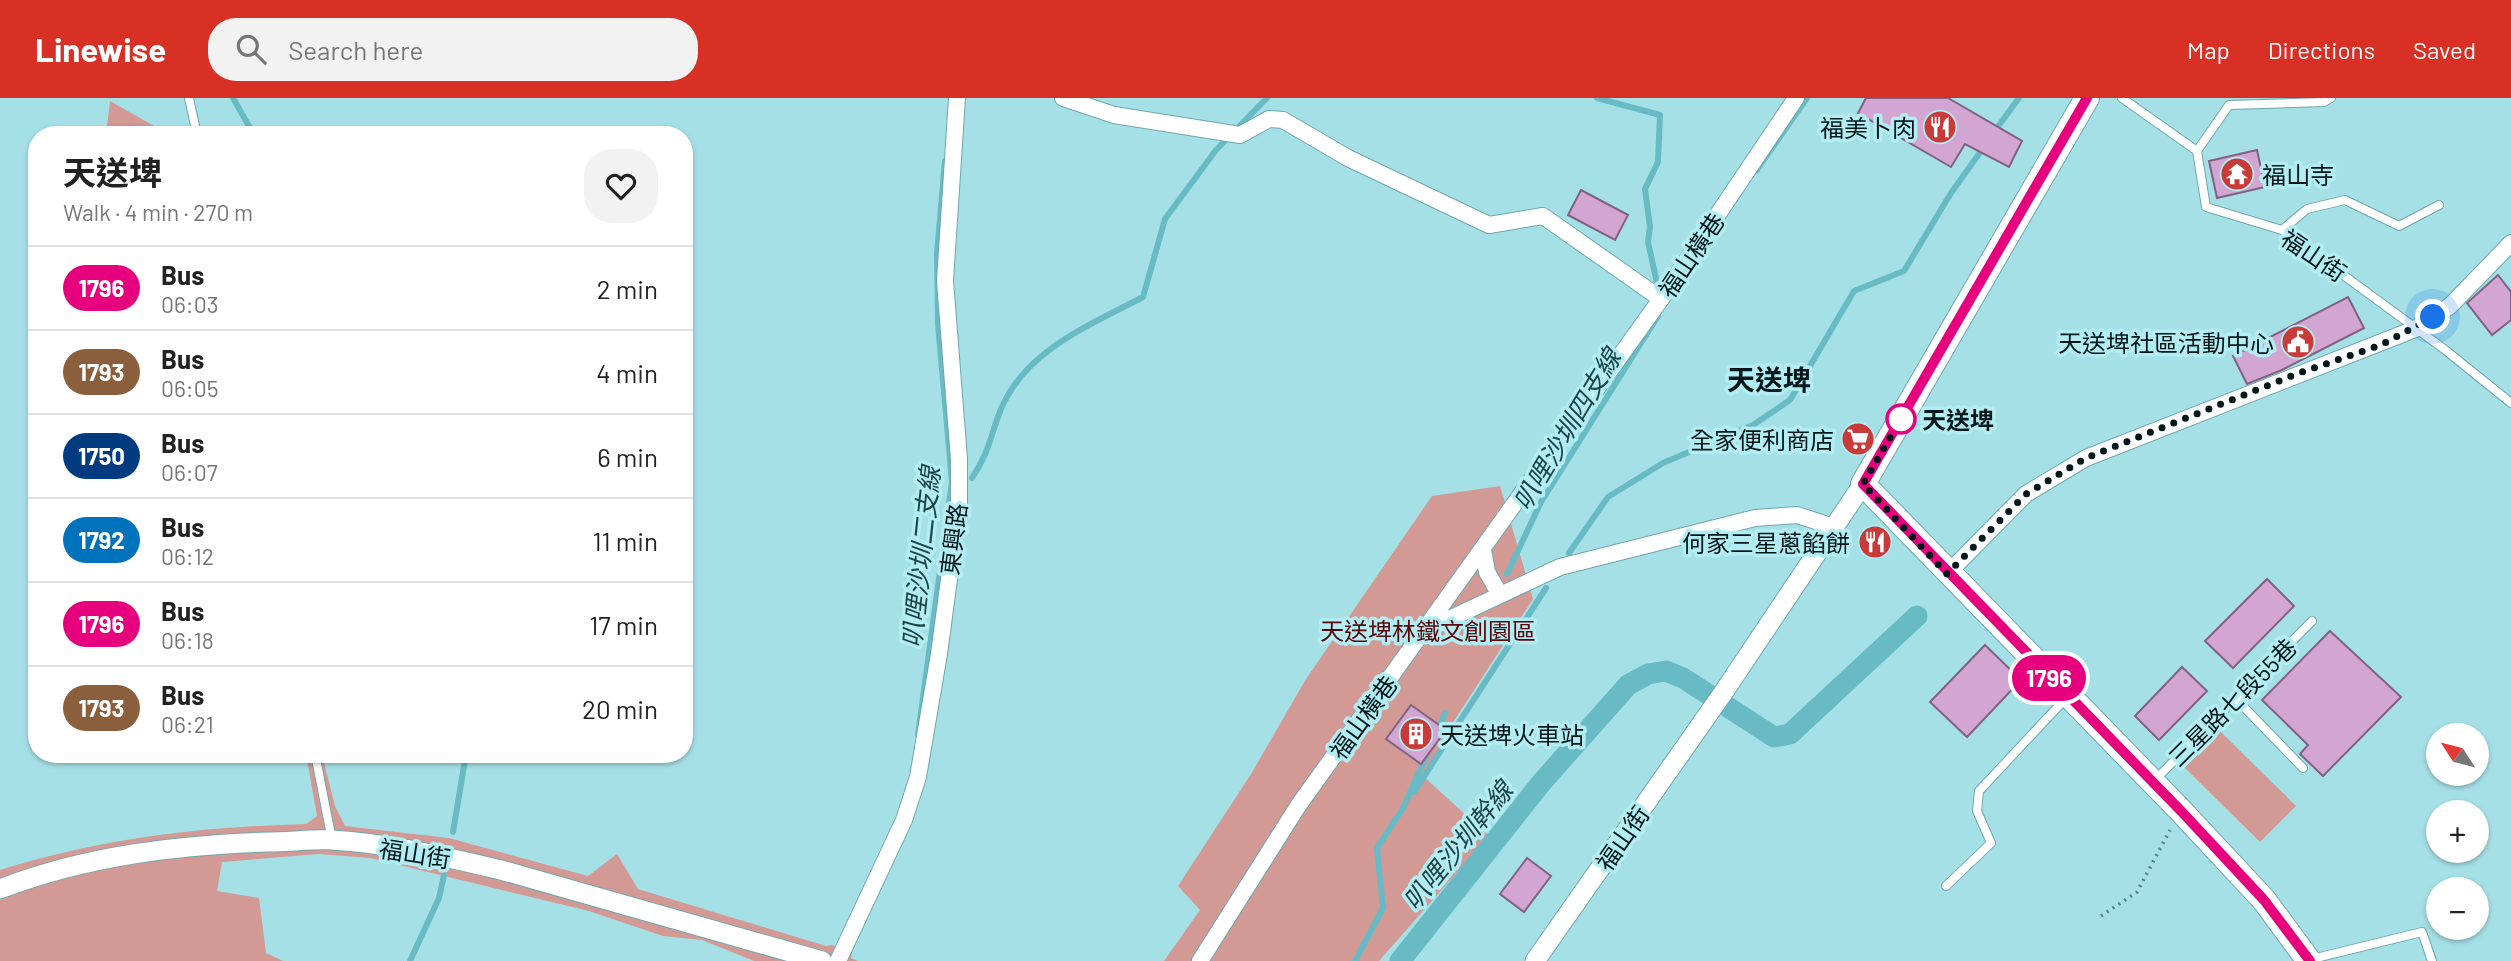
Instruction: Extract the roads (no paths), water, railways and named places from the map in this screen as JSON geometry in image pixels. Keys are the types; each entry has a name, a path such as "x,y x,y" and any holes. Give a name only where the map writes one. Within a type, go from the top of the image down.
{"main road":[{"path":"2087,98 1863,484 1947,574 2182,812 2264,900 2309,960"}],"street":[{"name":"東興路","path":"838,961 904,820 918,777 959,505 958,447 945,281 957,98"},
{"path":"1063,98 1114,116 1240,135 1269,119 1283,120 1348,158 1489,225 1543,216 1661,299"},
{"name":"福山橫巷","path":"1200,961 1298,806 1661,299 1796,98"},
{"path":"1947,574 2026,494 2086,458 2415,329 2451,306 2511,243"},
{"path":"1425,630 1560,567 1755,518 1797,514 1834,527 1863,484"},
{"name":"福山街","path":"1535,961 1723,694 1834,527"},
{"path":"1483,550 1487,572 1500,595"},
{"name":"福山街","path":"0,889 74,865 148,852 215,844 332,840 447,858 501,870 822,961"}],"lane":[{"path":"189,98 195,126"},
{"path":"2122,98 2197,151 2229,105 2324,102 2331,98"},
{"name":"福山街","path":"2197,151 2206,207 2282,230 2511,403"},
{"path":"2282,230 2307,209 2345,200 2399,226 2438,205"},
{"name":"三星路七段55巷","path":"2152,783 2312,621"},
{"path":"1946,887 1991,843 1977,811 1979,791 2067,697"},
{"path":"2236,699 2303,768"},
{"path":"317,763 332,840"},
{"path":"2309,960 2422,932 2432,961"}],"waterway":[{"path":"233,98 249,126"},
{"path":"972,478 986,451 1001,409 1012,388 1026,371 1062,341 1143,297 1165,219 1216,150 1267,98"},
{"path":"1597,98 1660,115 1658,162 1645,189 1650,227 1648,242 1659,292"},
{"path":"1756,171 1807,98"},
{"path":"1994,132 2019,98"},
{"path":"1569,553 1608,497 1663,463 1753,425 1790,400 1854,291 1904,271 1951,193 1984,147"},
{"name":"叭哩沙圳二支線","path":"918,735 952,482 938,324 937,253 945,161"},
{"name":"叭哩沙圳四支線","path":"1507,574 1541,502 1658,316"},
{"path":"1414,792 1546,588"},
{"name":"叭哩沙圳幹線","path":"1400,961 1542,782 1628,685 1648,674 1666,671 1683,678 1774,737 1790,734 1917,616"},
{"name":"叭哩沙圳四支線","path":"1437,732 1445,713"},
{"name":"叭哩沙圳四支線","path":"1355,961 1383,908 1377,848 1403,808 1428,752"},
{"path":"453,832 464,763"},
{"path":"410,961 439,898 444,875"}],"place":[{"name":"福美卜肉","path":"1940,127"},
{"name":"福山寺","path":"2237,174"},
{"name":"天送埤社區活動中心","path":"2298,342"},
{"name":"天送埤","path":"1901,419"},
{"name":"全家便利商店","path":"1858,439"},
{"name":"何家三星蔥餡餅","path":"1875,542"},
{"name":"天送埤火車站","path":"1416,734"}],"district":[{"name":"天送埤","path":"1769,379"}],"park label":[{"name":"天送埤林鐵文創園區","path":"1428,630"}]}
